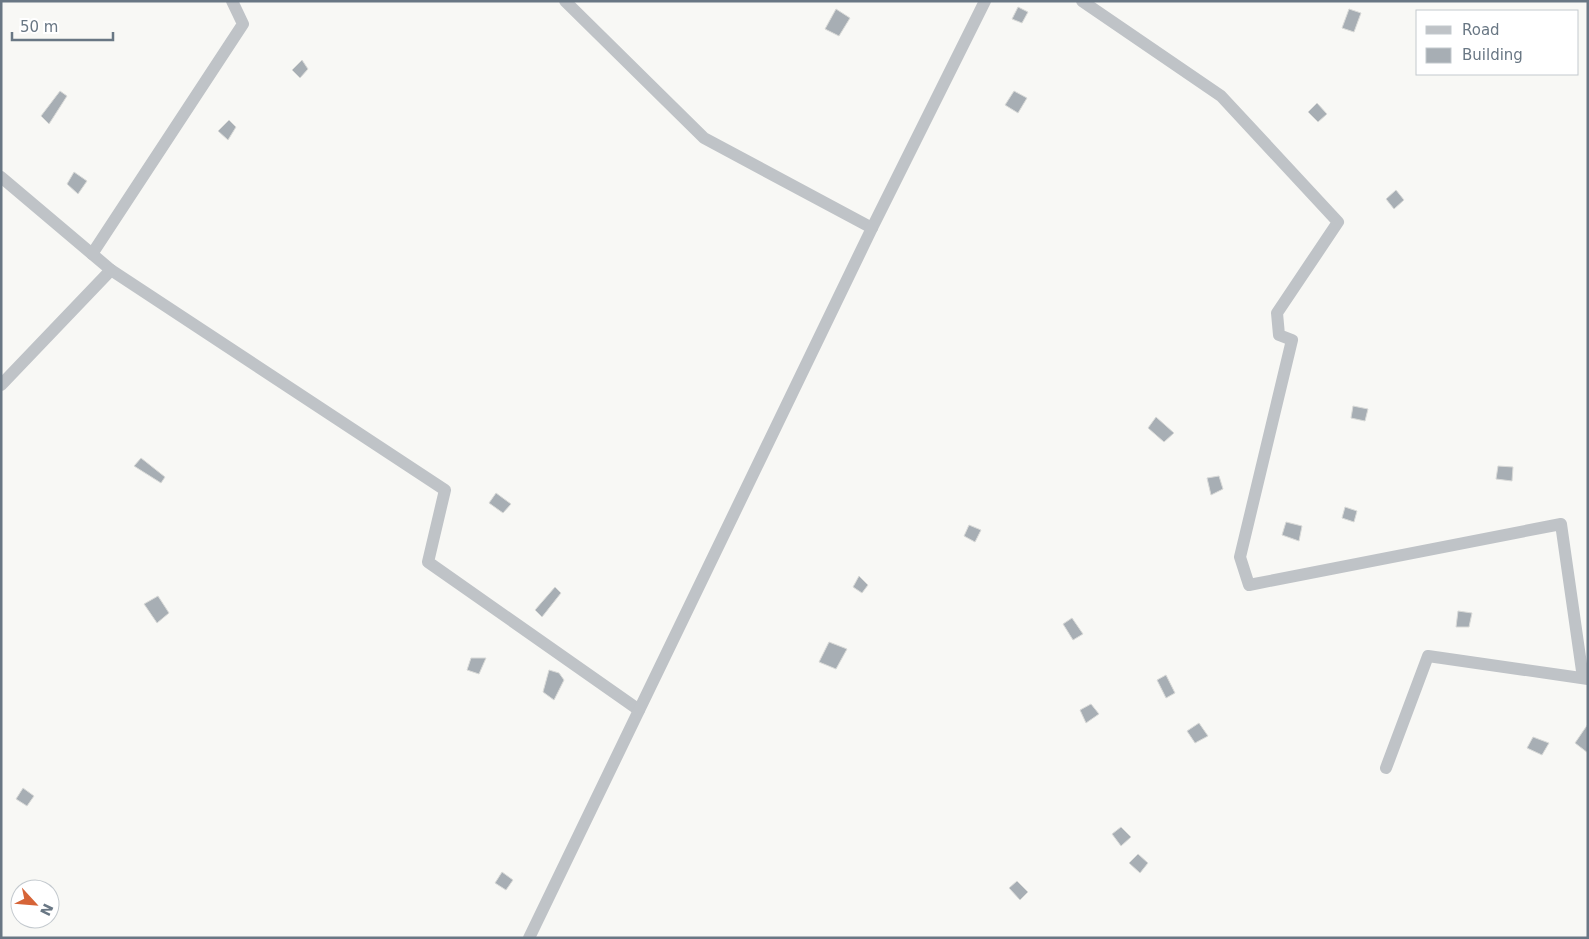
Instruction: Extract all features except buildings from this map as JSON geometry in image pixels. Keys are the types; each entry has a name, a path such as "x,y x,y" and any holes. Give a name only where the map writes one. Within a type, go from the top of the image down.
{"street":[{"path":"92,254 242,24 232,1"},
{"path":"565,1 704,138 872,228"},
{"path":"529,938 872,228 985,1"},
{"path":"1082,1 1221,96 1338,222 1278,313 1279,335 1292,340 1240,557 1249,585 1561,524 1585,678 1428,656 1386,768"},
{"path":"1,177 110,270 445,490 428,562 639,710"},
{"path":"1,385 110,270"}]}
